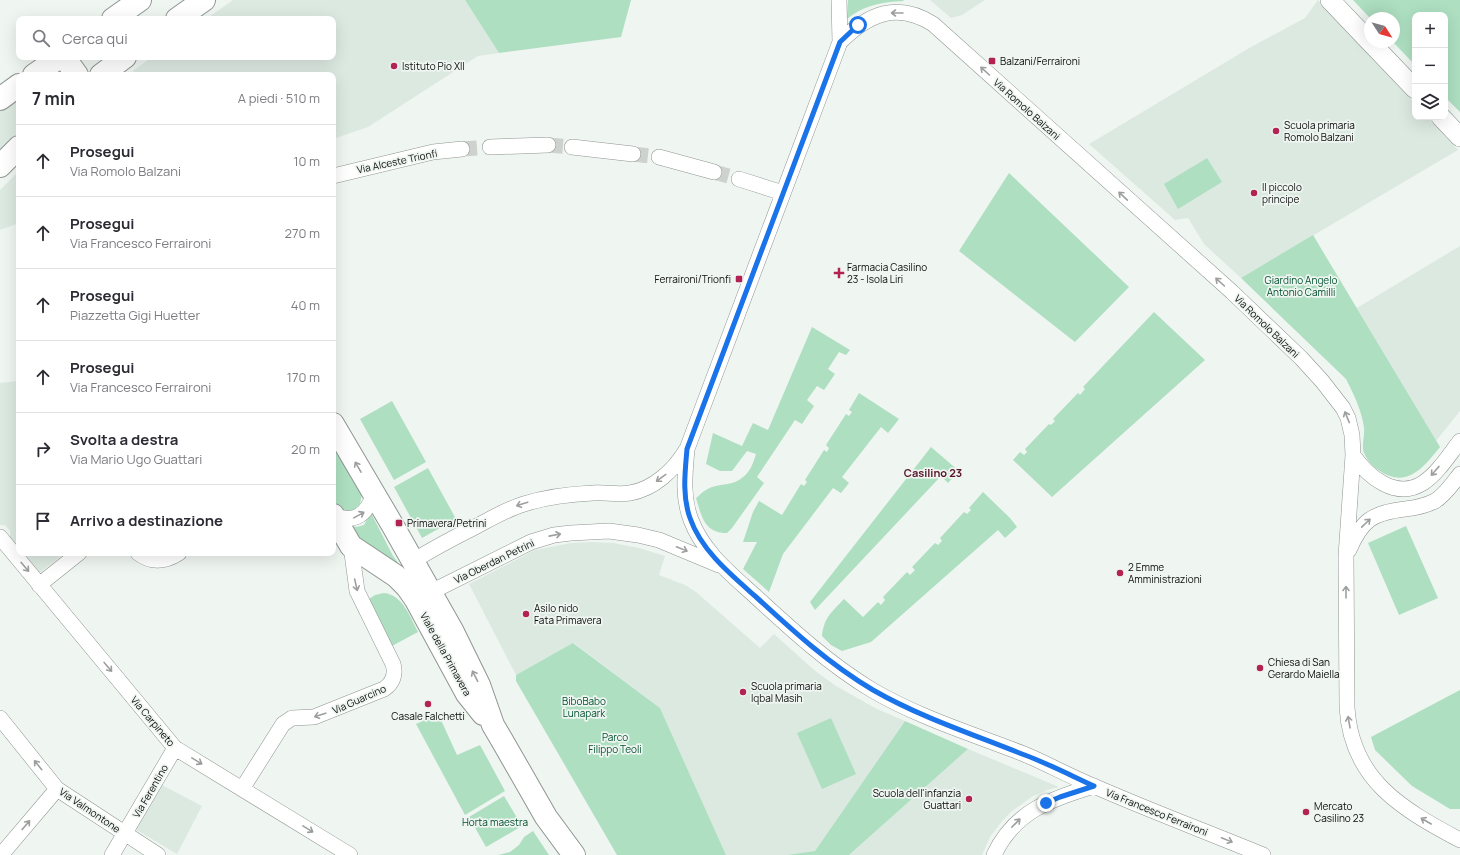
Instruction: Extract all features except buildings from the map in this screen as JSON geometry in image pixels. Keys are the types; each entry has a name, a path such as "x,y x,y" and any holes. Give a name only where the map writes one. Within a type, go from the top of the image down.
{"main road":[{"path":"117,16 140,0"},
{"path":"181,16 204,0"},
{"path":"38,72 56,60"},
{"path":"66,60 75,72"},
{"path":"0,98 16,87"},
{"path":"0,166 16,150"},
{"name":"Viale della Primavera","path":"336,429 413,561 423,596"},
{"name":"Viale della Primavera","path":"336,520 351,546 423,596 453,632 479,685 493,725 546,817 574,855"},
{"name":"Viale della Primavera","path":"546,817 562,855"}],"street":[{"path":"413,561 501,513 523,504 551,497 594,493 624,494 641,490 651,485 672,469 679,461 687,449 840,42 839,0"},
{"path":"1330,0 1364,36"},
{"name":"Via Romolo Balzani","path":"840,42 858,25 882,14 899,12 914,14 933,24 1232,292 1300,358 1322,381 1343,408 1348,418 1352,434 1353,455 1346,556 1348,716 1351,731 1358,753 1381,788 1395,801 1460,840"},
{"path":"1376,48 1412,86"},
{"path":"1444,120 1460,137"},
{"path":"490,146 548,145"},
{"path":"572,147 633,154"},
{"name":"Via Alceste Trionfi","path":"336,175 433,152 462,149"},
{"path":"658,157 714,172"},
{"path":"739,179 783,193"},
{"path":"1353,455 1364,470 1376,480 1388,486 1407,488 1417,486 1427,479 1460,441"},
{"path":"687,449 685,484 687,507 690,519 703,543 722,566"},
{"path":"1346,556 1357,533 1370,519 1377,514 1413,508 1432,502 1444,493 1460,474"},
{"name":"Viale della Primavera","path":"336,516 346,519 359,516 368,507 374,494"},
{"name":"Via Oberdan Petrini","path":"423,596 531,542 554,535 571,533 609,531 638,535 665,543 722,566"},
{"name":"Via Carpineto","path":"0,537 175,748 350,855"},
{"name":"Via Guarcino","path":"242,789 283,724 287,721 295,718 314,717 328,712 388,687 393,678 393,664 357,590 351,546"},
{"path":"39,585 75,556"},
{"path":"142,556 152,560 173,556"},
{"name":"Via Francesco Ferraironi","path":"722,566 833,664 872,690 924,715 1038,760 1094,786 1262,855"},
{"name":"Via Valmontone","path":"0,718 57,789 158,855"},
{"name":"Via Ferentino","path":"112,855 175,748"},
{"path":"994,855 1009,830 1027,813 1060,797 1094,786"},
{"path":"1,855 57,789"}],"shaded area":[{"name":"Istituto Pio XII","path":"233,0 465,0 499,53 478,56 368,127 336,138 336,72 133,71 148,60 336,60 336,16 210,16"},
{"path":"930,0 985,0 962,15 951,18"},
{"name":"Scuola primaria Romolo Balzani","path":"1318,0 1412,101 1412,120 1430,120 1458,150 1241,278 1204,244 1188,218 1175,220 1089,144 1251,47 1305,18"},
{"path":"16,100 16,135 0,150 0,111"},
{"path":"16,174 16,224 0,230 0,190"},
{"path":"1460,246 1460,411 1436,441 1357,308"},
{"path":"16,381 16,546 10,539 10,531 5,525 0,525 0,383"},
{"name":"Scuola primaria Iqbal Masih","path":"571,543 613,543 639,548 665,556 659,575 685,585 696,592 760,648 774,634 814,670 836,686 877,709 905,721 815,851 786,855 726,855 660,708 574,643 516,675 469,584 535,550"},
{"path":"23,556 61,556 38,574"},
{"name":"Scuola dell'infanzia Guattari","path":"968,749 1059,787 1033,796 1012,811 990,837 982,855 849,855"},
{"path":"160,784 202,806 177,854 135,829"}],"green space":[{"path":"465,0 631,0 621,37 499,53"},
{"path":"848,0 904,1 888,2 867,7 853,14 847,19"},
{"path":"1353,0 1460,0 1460,112 1448,100 1448,12 1412,12 1412,62 1399,48 1400,48 1400,12 1364,12"},
{"path":"1207,158 1222,182 1178,209 1164,184"},
{"path":"1009,173 1129,287 1075,342 959,251"},
{"name":"Giardino Angelo Antonio Camilli","path":"1313,235 1440,447 1428,462 1407,477 1399,478 1390,476 1377,469 1370,463 1363,450 1364,431 1360,409 1346,379 1241,278"},
{"path":"1154,312 1205,360 1052,497 1013,460 1020,452 1024,455 1027,452 1025,449 1049,424 1051,425 1055,421 1053,419 1078,393 1080,395 1085,389 1083,387"},
{"path":"812,327 850,350 846,355 839,352 828,369 835,374 824,390 817,386 807,400 814,406 802,424 795,420 757,477 764,483 732,528 727,533 713,530 705,523 696,498 712,487 738,481 751,468 756,454 747,451 732,471 720,471 706,464 713,433 742,446 753,423 768,430"},
{"path":"859,393 899,419 888,433 881,427 842,477 849,483 841,493 833,488 783,554 769,592 743,569 757,542 743,542 753,512 759,501 782,515 801,484 804,486 807,482 805,480 824,450 827,452 829,448 826,445 846,414 849,416 852,412 849,410"},
{"path":"392,401 426,462 394,480 360,419"},
{"path":"931,447 959,471 948,483 941,476 815,610 810,602"},
{"path":"336,450 362,494 360,504 353,511 343,511 338,508 336,504"},
{"path":"428,468 456,519 422,538 394,487"},
{"path":"983,492 1010,518 1017,527 1005,538 998,530 871,642 842,651 831,645 822,636 827,619 832,611 844,599 863,617 878,602 881,605 885,600 883,597 907,572 910,575 915,570 912,567 935,543 938,545 942,541 940,538 964,512 967,514 971,510 969,508"},
{"path":"371,513 393,556 403,569 362,544 352,526 357,527 364,525"},
{"path":"1406,526 1438,598 1399,615 1368,543"},
{"path":"384,593 391,595 401,602 418,632 390,647 366,601 375,595"},
{"name":"Parco Filippo Teoli","path":"573,643 660,708 726,855 617,855 516,681 516,675"},
{"path":"1460,690 1460,809 1450,809 1412,786 1375,750 1371,737"},
{"path":"436,715 439,721 441,720 457,755 480,745 505,791 465,815 416,724"},
{"path":"831,718 856,774 822,789 797,733"},
{"path":"905,721 968,749 849,855 786,855 815,851"},
{"name":"Horta maestra","path":"504,796 522,826 486,847 469,817"},
{"path":"533,831 549,855 498,855 510,852 519,845 524,837"}],"tunnel":[{"path":"548,145 572,147"},
{"path":"462,149 490,147"},
{"path":"633,154 659,157"},
{"path":"714,172 739,179"}],"place":[{"name":"Balzani/Ferraironi","path":"992,61"},
{"name":"Istituto Pio XII","path":"394,66"},
{"name":"Scuola primaria Romolo Balzani","path":"1276,131"},
{"name":"Il piccolo principe","path":"1254,193"},
{"name":"Farmacia Casilino 23 - Isola Liri","path":"839,273"},
{"name":"Ferraironi/Trionfi","path":"739,279"},
{"name":"Primavera/Petrini","path":"399,523"},
{"name":"2 Emme Amministrazioni","path":"1120,573"},
{"name":"Asilo nido Fata Primavera","path":"526,614"},
{"name":"Chiesa di San Gerardo Maiella","path":"1260,668"},
{"name":"Scuola primaria Iqbal Masih","path":"743,692"},
{"name":"Casale Falchetti","path":"428,704"},
{"name":"Scuola dell'infanzia Guattari","path":"969,799"},
{"name":"Mercato Casilino 23","path":"1306,812"}],"district":[{"name":"Casilino 23","path":"933,472"}],"route":[{"path":"858,25 840,42 687,449 684,477 687,507 690,519 703,543 722,566 817,651 854,678 872,690 909,709 1024,754 1094,786 1046,803"}],"park label":[{"name":"BiboBabo Lunapark","path":"584,706"}]}
